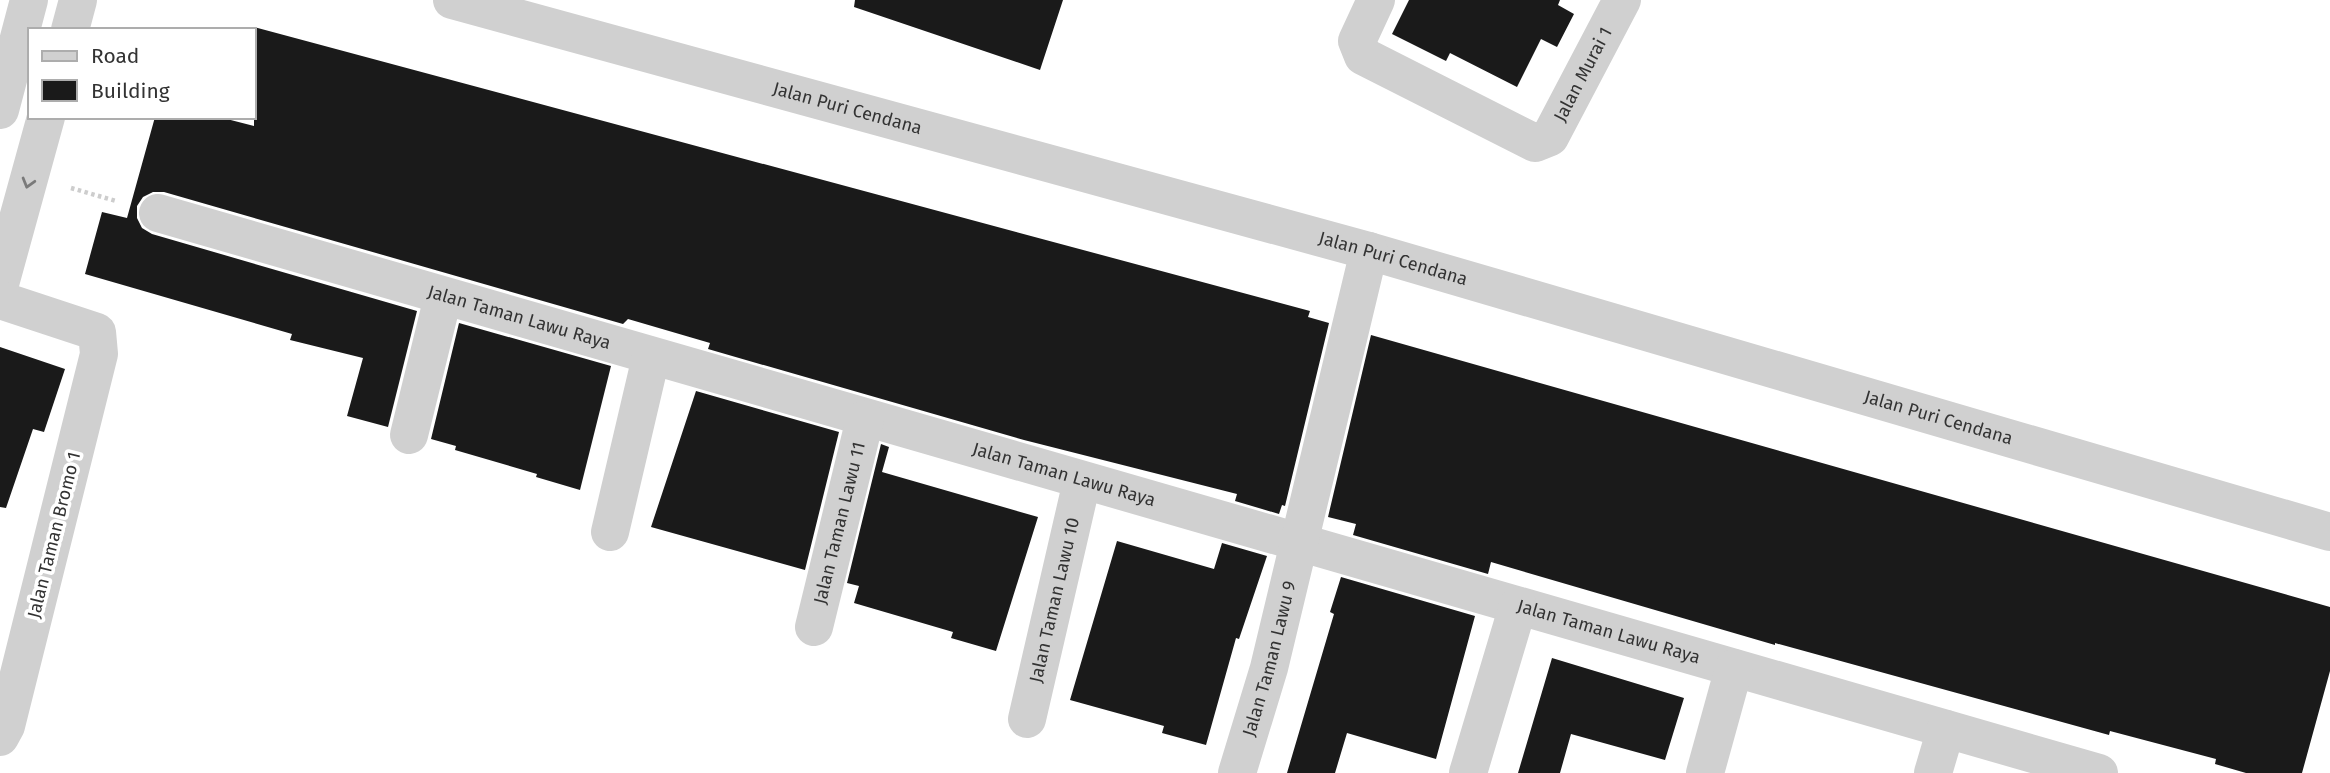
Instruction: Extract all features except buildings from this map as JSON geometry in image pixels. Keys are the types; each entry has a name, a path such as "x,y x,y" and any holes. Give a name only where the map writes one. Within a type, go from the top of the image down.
{"street":[{"path":"0,110 29,0"},
{"path":"71,28 78,0"},
{"name":"Jalan Puri Cendana","path":"452,0 1369,251 2330,532"},
{"name":"Jalan Murai 1","path":"1376,0 1357,41 1363,56 1530,141 1540,143 1550,137 1622,0"},
{"path":"0,284 45,119"},
{"name":"Jalan Taman Lawu Raya","path":"158,213 2099,773"},
{"name":"Jalan Taman Lawu 9","path":"1237,773 1269,668 1369,251"},
{"path":"409,435 443,297"},
{"name":"Jalan Taman Bromo 1","path":"0,299 97,332 99,354 6,726 0,737"},
{"path":"610,532 651,357"},
{"name":"Jalan Taman Lawu 11","path":"814,627 865,419"},
{"name":"Jalan Taman Lawu 10","path":"1027,719 1082,481"},
{"path":"1468,773 1518,606"},
{"path":"1705,773 1734,668"},
{"path":"1933,773 1946,729"}],"path":[{"path":"30,176 158,213"}]}
